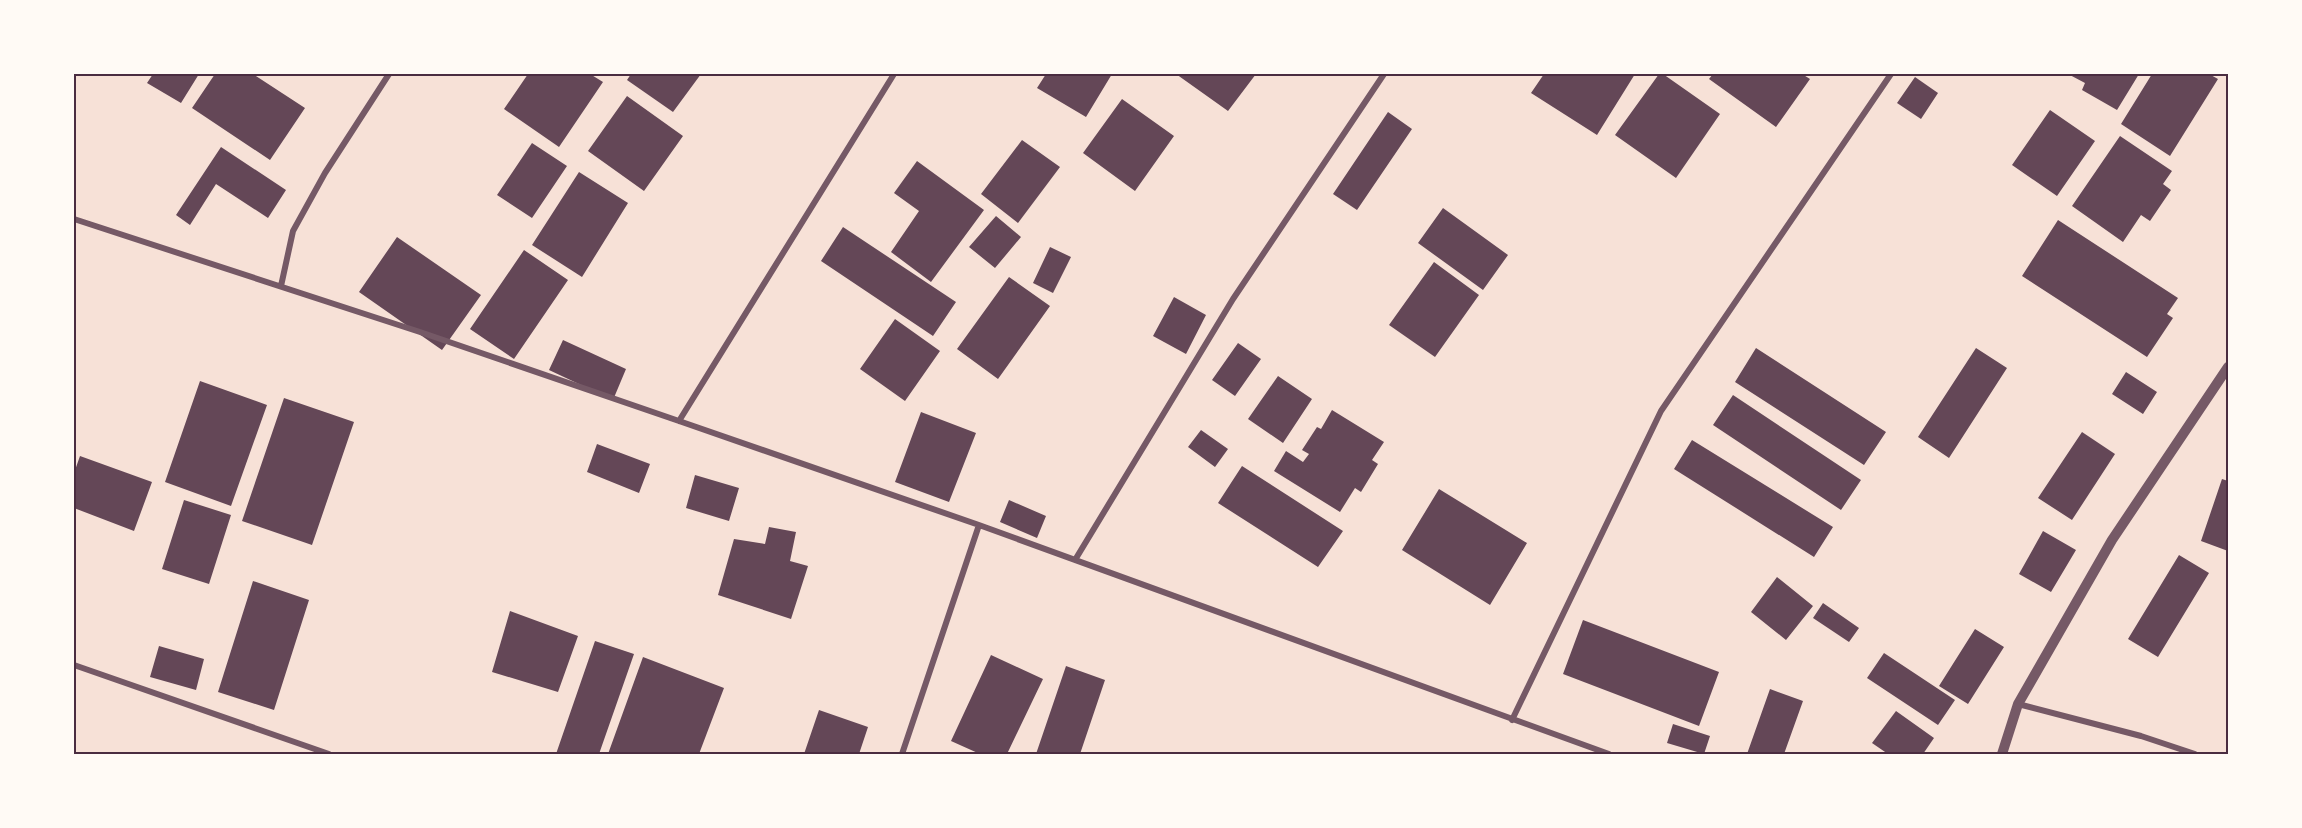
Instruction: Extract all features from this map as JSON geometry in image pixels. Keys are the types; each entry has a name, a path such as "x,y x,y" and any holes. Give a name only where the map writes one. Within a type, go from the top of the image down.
{"street":[{"path":"281,286 293,231 325,173 389,74"},
{"path":"680,421 894,74"},
{"path":"1075,560 1233,299 1384,74"},
{"path":"1512,720 1661,411 1891,74"},
{"path":"74,219 420,332 979,525 1609,754"},
{"path":"2002,754 2018,704 2112,540 2229,367"},
{"path":"902,754 979,525"},
{"path":"74,665 328,754"},
{"path":"2018,704 2141,736 2195,754"}],"building":[{"path":"153,74 199,74 181,103 147,83"},
{"path":"215,74 253,74 305,108 270,160 192,108"},
{"path":"528,74 590,74 603,82 559,147 504,109"},
{"path":"631,74 701,74 673,112 627,80"},
{"path":"1046,74 1112,74 1086,117 1037,88"},
{"path":"1176,74 1256,74 1228,111"},
{"path":"1544,74 1635,74 1597,135 1531,93"},
{"path":"1659,74 1663,74 1720,114 1676,178 1615,135"},
{"path":"1713,74 1802,74 1810,79 1776,127 1709,79"},
{"path":"2068,74 2139,74 2117,110 2082,90 2085,83"},
{"path":"2152,74 2209,74 2218,79 2170,156 2121,124"},
{"path":"1915,77 1938,93 1921,119 1897,103"},
{"path":"627,96 683,136 644,191 588,151"},
{"path":"1122,99 1174,136 1135,191 1083,153"},
{"path":"2050,110 2095,141 2057,196 2012,165"},
{"path":"1388,112 1412,129 1357,210 1333,194"},
{"path":"2120,136 2172,171 2163,184 2171,190 2150,221 2141,215 2123,242 2072,206"},
{"path":"1022,140 1060,167 1018,223 981,194"},
{"path":"532,143 567,166 532,218 497,195"},
{"path":"221,147 286,190 268,218 216,184 190,225 176,215"},
{"path":"917,161 984,210 931,282 891,252 919,211 894,193"},
{"path":"579,172 628,203 582,277 532,245"},
{"path":"1443,208 1508,255 1483,290 1418,243"},
{"path":"996,216 1021,237 995,268 969,247"},
{"path":"2058,220 2178,298 2167,314 2173,318 2147,357 2022,276"},
{"path":"843,227 956,302 933,336 821,261"},
{"path":"397,237 481,295 442,350 359,292"},
{"path":"1050,247 1071,257 1053,293 1033,283"},
{"path":"524,250 568,280 514,359 470,329"},
{"path":"1434,262 1479,295 1435,357 1389,325"},
{"path":"1009,277 1050,306 998,379 957,349"},
{"path":"1174,297 1206,315 1186,354 1153,336"},
{"path":"895,319 940,351 905,401 860,369"},
{"path":"563,340 626,369 613,400 549,370"},
{"path":"1238,343 1261,359 1235,396 1212,380"},
{"path":"1756,348 1886,432 1864,465 1735,382"},
{"path":"1976,348 2007,368 1949,458 1918,437"},
{"path":"2126,372 2157,392 2143,414 2112,394"},
{"path":"1278,376 1312,399 1283,443 1248,419"},
{"path":"200,381 267,405 231,506 165,482"},
{"path":"1733,395 1861,480 1841,510 1713,425"},
{"path":"284,398 354,422 312,545 242,521"},
{"path":"1332,410 1384,442 1372,460 1378,464 1361,492 1355,488 1340,512 1274,471 1286,451 1303,462 1309,454 1302,450 1317,427 1321,429"},
{"path":"921,412 976,433 949,502 895,482"},
{"path":"1201,430 1228,449 1215,467 1188,447"},
{"path":"2082,432 2115,454 2072,520 2038,498"},
{"path":"1692,440 1833,527 1814,557 1674,469"},
{"path":"597,444 650,464 639,493 587,472"},
{"path":"80,456 152,482 134,531 74,508 74,473"},
{"path":"1242,466 1343,531 1318,567 1218,503"},
{"path":"695,475 739,488 729,521 686,508"},
{"path":"2222,479 2228,481 2228,551 2201,541"},
{"path":"1439,489 1527,543 1490,605 1402,550"},
{"path":"184,500 231,515 209,584 162,569"},
{"path":"1009,500 1046,516 1037,538 1000,522"},
{"path":"769,527 796,532 790,561 808,566 791,619 718,595 734,539 765,544"},
{"path":"2043,531 2076,550 2051,592 2019,574"},
{"path":"2179,555 2209,573 2158,657 2128,639"},
{"path":"1777,577 1813,606 1786,640 1751,612"},
{"path":"253,581 309,600 274,710 218,692"},
{"path":"1823,603 1859,628 1849,642 1813,618"},
{"path":"510,611 578,636 558,692 492,672"},
{"path":"1583,620 1719,672 1699,726 1563,674"},
{"path":"1975,629 2004,647 1968,704 1939,686"},
{"path":"595,641 634,654 599,754 556,754"},
{"path":"159,646 204,659 196,690 150,677"},
{"path":"1884,653 1955,700 1938,725 1867,678"},
{"path":"991,655 1043,679 1007,754 980,754 951,741"},
{"path":"643,657 724,688 699,754 608,754"},
{"path":"1066,666 1105,680 1080,754 1036,754"},
{"path":"1770,689 1803,701 1784,754 1747,754"},
{"path":"819,710 868,727 859,754 804,754"},
{"path":"1896,711 1934,738 1923,754 1888,754 1872,743"},
{"path":"1673,724 1710,736 1704,754 1667,743"}]}
